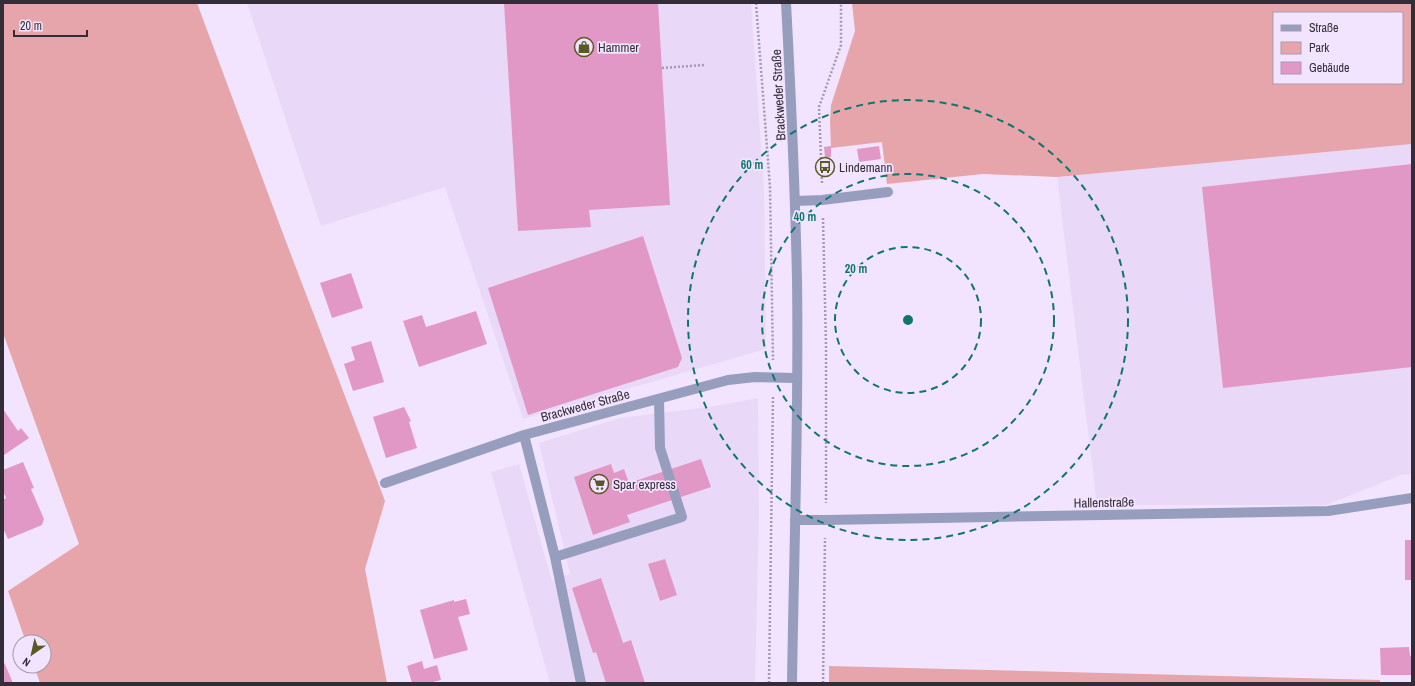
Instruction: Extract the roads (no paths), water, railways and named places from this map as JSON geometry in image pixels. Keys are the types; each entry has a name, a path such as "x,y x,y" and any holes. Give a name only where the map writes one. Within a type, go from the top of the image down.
{"street":[{"name":"Brackweder Straße","path":"786,3 797,282 792,683"},
{"path":"795,201 822,200 888,192"},
{"name":"Brackweder Straße","path":"385,483 524,435 728,380 755,377 796,378"},
{"path":"555,557 682,517 660,448 659,399"},
{"path":"524,435 555,557 581,683"},
{"name":"Hallenstraße","path":"795,520 1328,511 1412,498"}],"place":[{"name":"Hammer","path":"584,47"},
{"name":"Lindemann","path":"825,167"},
{"name":"Spar express","path":"599,484"}]}
